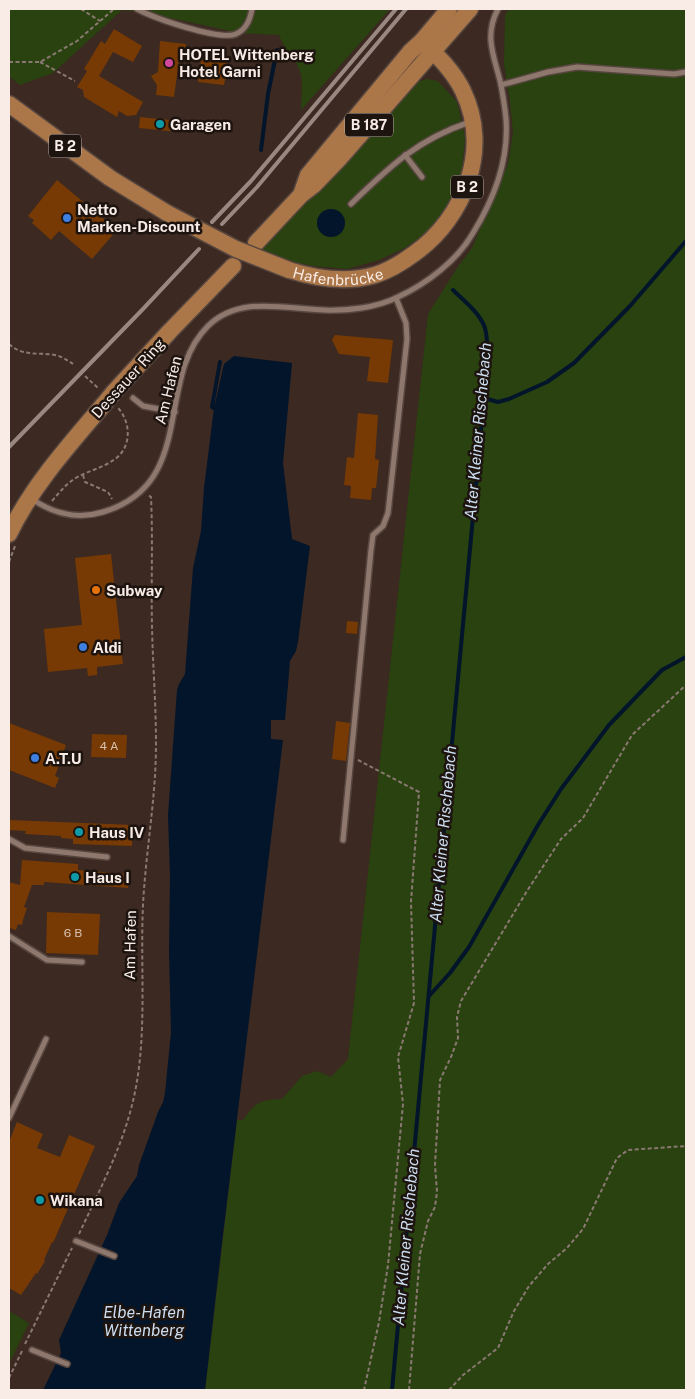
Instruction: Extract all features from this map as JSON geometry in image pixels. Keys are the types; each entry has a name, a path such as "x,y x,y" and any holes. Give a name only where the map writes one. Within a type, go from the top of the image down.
{"main road":[{"path":"428,46 449,9"},
{"path":"428,46 470,9"},
{"name":"Hafenbrücke","path":"9,104 103,172 167,213 236,249 289,270 327,279 363,277 401,264 432,240 450,219 464,195 468,182 474,156 469,106 461,86 428,46"},
{"name":"B 187","path":"256,242 301,195 308,175 410,52 428,46"},
{"name":"Dessauer Ring","path":"9,534 30,498 54,465 108,398 233,266"}],"lane":[{"path":"137,9 182,27 229,35 239,33 246,26 252,9"},
{"name":"Am Hafen","path":"30,498 47,508 70,516 95,515 116,509 131,501 158,469 166,452 182,376 191,350 198,337 218,318 229,312 255,306 277,305 312,310 343,310 370,305 396,298 429,279 453,259 472,236 487,208 499,178 505,154 506,120 501,86 491,49 492,24 498,9"},
{"path":"501,86 548,72 577,67 674,74 686,72"},
{"path":"351,204 391,165 424,142 454,127 472,121"},
{"path":"405,156 422,177"},
{"path":"343,840 371,550 373,535 383,526 388,513 407,339 406,323 396,298"},
{"path":"133,398 143,406 175,412"},
{"path":"9,839 25,848 107,857"},
{"path":"9,936 47,960 82,962"},
{"path":"9,1118 46,1038"},
{"path":"76,1241 114,1256"},
{"path":"32,1350 67,1364"}],"path":[{"path":"80,9 100,21"},
{"path":"40,62 77,41 114,9"},
{"path":"9,62 40,62 75,81"},
{"path":"9,344 25,353 55,355 73,364"},
{"path":"48,506 64,486 116,459 123,452 128,433 127,421 108,398 85,376"},
{"path":"82,475 85,482 108,492 116,509"},
{"name":"Am Hafen","path":"9,1378 112,1164 126,1129 137,1085 141,1041 143,906 154,789 156,737 152,628 151,497 143,489"},
{"path":"409,1390 420,1254 437,1192 435,1165 440,1080 458,1038 457,1018 461,1001 527,891 561,840 583,818 632,735 686,685"},
{"path":"351,757 419,792 411,902 414,1002 398,1057 403,1104 388,1265 379,1322 364,1390"},
{"path":"449,1390 463,1375 498,1348 514,1311 529,1286 548,1264 567,1248 582,1229 617,1158 628,1150 686,1146"}],"green space":[{"path":"9,9 390,9 301,110 301,74 279,35 239,33 143,12 122,10 53,73 20,85 9,76"},
{"path":"509,9 686,9 686,1390 205,1390 237,1120 243,1120 251,1109 263,1101 282,1099 302,1076 317,1071 331,1077 348,1059 428,314 472,248 508,164 513,133 504,64 505,15"},
{"path":"427,79 438,81 457,102 465,137 462,172 452,201 436,226 405,248 379,260 347,269 312,266 294,262 290,264 259,253 417,82"},
{"path":"9,1311 29,1323 9,1364"}],"water":[{"path":"331,209 341,213 345,223 341,233 331,237 321,233 317,223 321,213"},
{"name":"Elbe-Hafen Wittenberg","path":"234,356 292,363 283,463 292,539 310,546 298,642 296,651 290,661 285,720 271,720 271,739 283,740 205,1390 43,1390 61,1353 59,1340 107,1235 119,1203 137,1176 139,1165 165,1093 171,1032 168,815 177,690 185,674 193,568 201,531 204,488 214,408 224,364"}],"building":[{"path":"114,29 142,46 133,62 113,52 99,76 143,102 136,115 127,116 119,111 117,117 84,97 83,90 77,87 87,71 84,69 101,41 105,44"},
{"name":"HOTEL Wittenberg Hotel Garni","path":"160,41 186,44 185,51 180,53 174,97 156,95 157,85 151,76 158,72"},
{"path":"201,60 227,63 224,85 198,82"},
{"name":"Garagen","path":"140,117 180,121 179,132 139,128"},
{"name":"Netto Marken-Discount","path":"57,180 117,230 92,259 59,231 51,240 32,223 34,220 28,216"},
{"path":"335,335 393,340 388,383 367,381 370,357 339,354 332,340"},
{"path":"358,413 378,415 375,459 379,460 376,488 372,488 371,500 350,498 351,486 344,485 347,457 354,458"},
{"path":"111,554 123,664 97,667 97,675 88,676 87,668 48,672 44,629 82,625 75,558"},
{"path":"347,621 358,622 357,634 346,633"},
{"path":"336,721 350,723 346,761 332,759"},
{"name":"A.T.U","path":"9,723 66,745 55,776 59,778 55,788 9,770"},
{"path":"92,734 127,735 126,758 91,757"},
{"name":"Haus IV","path":"9,820 133,825 132,846 73,844 73,839 61,838 61,836 25,834 26,831 9,830"},
{"name":"Haus I","path":"22,860 78,864 78,870 129,874 128,888 44,882 44,885 32,885 24,907 27,908 22,925 18,924 16,930 9,928 9,882 20,885"},
{"path":"47,912 100,914 98,955 46,953"},
{"name":"Wikana","path":"17,1122 43,1134 37,1148 60,1157 69,1135 95,1146 45,1261 21,1295 9,1288 9,1142"}],"waterway":[{"path":"261,150 268,94 277,50"},
{"path":"484,398 498,402 509,399 547,382 574,363 630,306 686,241"},
{"name":"Alter Kleiner Rischebach","path":"392,1390 487,363 487,344 483,323 453,290"},
{"path":"216,409 212,407 220,362"},
{"path":"429,996 450,973 469,947 538,825 561,789 609,725 662,670 686,657"}],"railway":[{"path":"212,222 251,181 396,9"},
{"path":"222,224 257,187 406,9"},
{"path":"9,447 199,249"}],"place":[{"name":"HOTEL Wittenberg Hotel Garni","path":"169,63"},
{"name":"Garagen","path":"160,124"},
{"name":"Netto Marken-Discount","path":"67,218"},
{"name":"Subway","path":"96,590"},
{"name":"Aldi","path":"83,647"},
{"name":"A.T.U","path":"35,758"},
{"name":"Haus IV","path":"79,832"},
{"name":"Haus I","path":"75,877"},
{"name":"Wikana","path":"40,1200"}]}
